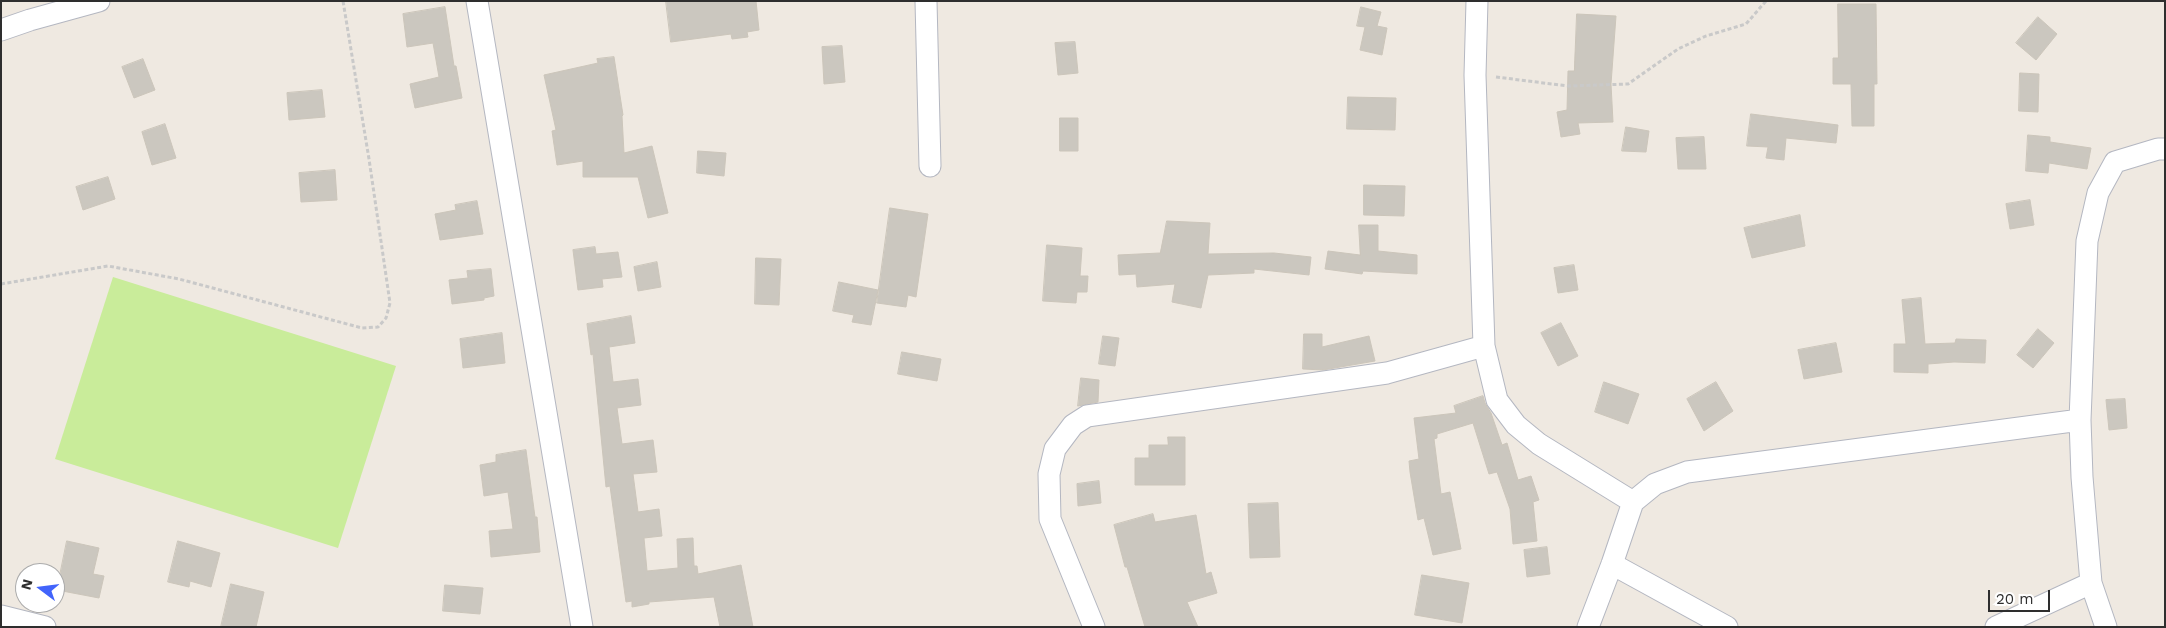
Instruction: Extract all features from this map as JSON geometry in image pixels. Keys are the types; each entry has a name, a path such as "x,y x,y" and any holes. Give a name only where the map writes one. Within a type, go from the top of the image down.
{"street":[{"path":"1,30 99,1"},
{"path":"477,1 582,627"},
{"path":"926,1 930,166"},
{"path":"1477,1 1475,75 1484,346 1497,400 1516,425 1539,444 1633,502"},
{"path":"2106,627 2091,583 2082,477 2080,420 2087,241 2098,193 2115,162 2158,149 2165,149"},
{"path":"1094,627 1050,519 1049,474 1055,449 1073,425 1087,416 1387,373 1484,346"},
{"path":"1588,627 1633,502 1655,484 1687,472 2080,420"},
{"path":"1612,564 1727,627"},
{"path":"1996,627 2091,583"},
{"path":"1,616 45,627"}],"path":[{"path":"1,284 108,266 179,279 362,328 378,327 386,318 390,302 370,159 343,1"},
{"path":"1475,75 1568,86 1628,84 1678,49 1706,36 1746,24 1766,1"}],"green space":[{"path":"113,277 396,366 338,548 55,459"}],"building":[{"path":"666,1 756,1 759,30 747,32 748,37 732,39 731,34 671,42"},
{"path":"1838,4 1876,4 1877,84 1874,84 1874,126 1852,126 1851,84 1833,84 1833,58 1838,58"},
{"path":"445,7 454,66 456,66 462,98 415,108 410,84 439,77 433,43 407,47 403,14"},
{"path":"1361,7 1381,12 1377,26 1387,28 1382,55 1360,50 1365,27 1357,26"},
{"path":"1577,14 1616,16 1611,84 1613,122 1578,123 1580,134 1561,137 1557,112 1567,110 1568,71 1574,71"},
{"path":"2038,17 2057,34 2036,60 2016,43"},
{"path":"1075,42 1078,73 1058,75 1055,43"},
{"path":"842,46 845,82 824,84 822,47"},
{"path":"614,57 623,115 624,153 652,146 668,213 648,218 638,177 583,177 583,161 557,165 552,131 556,130 544,75 598,63 597,59"},
{"path":"143,59 155,90 134,98 122,67"},
{"path":"2020,73 2039,74 2038,112 2019,111"},
{"path":"322,90 325,117 289,120 287,93"},
{"path":"1348,97 1396,98 1395,130 1347,129"},
{"path":"1751,114 1838,125 1836,143 1786,138 1784,160 1766,158 1768,147 1747,146"},
{"path":"1060,118 1078,118 1078,151 1060,151"},
{"path":"165,124 176,158 152,165 142,132"},
{"path":"1626,127 1649,131 1646,152 1622,151"},
{"path":"2028,135 2050,137 2050,142 2091,148 2087,169 2049,163 2048,173 2026,171"},
{"path":"1704,137 1706,169 1678,169 1676,138"},
{"path":"698,151 726,153 724,176 697,173"},
{"path":"335,170 337,200 301,202 299,173"},
{"path":"108,177 115,199 83,210 76,187"},
{"path":"1364,185 1405,186 1404,216 1364,215"},
{"path":"2030,200 2034,225 2010,229 2006,204"},
{"path":"477,201 483,234 440,240 435,214 456,210 455,205"},
{"path":"890,208 928,214 916,297 908,295 906,307 877,303"},
{"path":"1800,215 1805,246 1752,258 1744,228"},
{"path":"1167,221 1210,223 1208,254 1274,253 1311,257 1309,275 1254,269 1254,273 1208,275 1201,308 1172,302 1175,284 1137,287 1136,274 1119,275 1118,255 1160,253"},
{"path":"1359,225 1378,225 1378,251 1417,255 1417,274 1363,271 1362,274 1325,269 1328,251 1360,255"},
{"path":"1047,245 1082,248 1080,276 1088,276 1087,292 1077,292 1076,303 1043,301"},
{"path":"595,247 596,254 618,252 622,277 602,279 603,287 578,290 573,250"},
{"path":"756,258 781,259 779,305 755,304"},
{"path":"657,262 661,287 638,291 634,267"},
{"path":"1574,265 1578,290 1558,293 1554,268"},
{"path":"491,269 494,296 484,298 484,300 452,304 449,280 468,278 467,271"},
{"path":"839,282 878,290 871,325 852,322 854,315 833,311"},
{"path":"1921,298 1925,344 1955,343 1956,339 1986,340 1985,363 1954,362 1928,364 1928,373 1894,372 1894,344 1906,344 1902,300"},
{"path":"631,316 635,343 609,347 613,382 638,379 641,405 617,408 622,444 653,440 657,472 633,474 638,512 659,509 662,536 644,538 647,571 678,568 677,539 693,538 694,566 697,566 698,574 741,565 753,627 720,627 714,597 649,602 649,604 632,607 632,601 626,602 610,486 606,487 593,354 591,355 587,324"},
{"path":"1561,323 1578,356 1558,366 1541,333"},
{"path":"2038,329 2054,343 2033,368 2017,355"},
{"path":"502,333 505,363 463,368 460,339"},
{"path":"1304,334 1322,334 1322,347 1369,336 1375,361 1323,370 1303,369"},
{"path":"1103,336 1119,338 1115,366 1099,364"},
{"path":"1836,343 1842,372 1804,379 1798,350"},
{"path":"902,352 941,359 937,381 898,374"},
{"path":"1081,378 1099,380 1098,402 1078,406"},
{"path":"1604,382 1639,394 1628,424 1595,412"},
{"path":"1716,382 1733,411 1704,431 1687,399"},
{"path":"1483,396 1502,445 1507,443 1518,480 1531,476 1539,500 1533,502 1537,541 1513,544 1510,509 1497,472 1489,474 1473,423 1437,434 1437,438 1434,439 1441,494 1450,492 1461,549 1433,555 1424,518 1418,520 1410,472 1409,461 1419,459 1414,418 1456,413 1454,406"},
{"path":"2125,399 2127,428 2109,430 2106,400"},
{"path":"1168,437 1185,437 1185,485 1135,485 1135,458 1149,458 1149,445 1168,445"},
{"path":"526,450 535,517 537,517 540,552 491,557 489,531 513,529 508,492 484,496 480,465 496,462 496,455"},
{"path":"1099,481 1101,503 1078,506 1077,484"},
{"path":"1278,503 1280,557 1250,558 1248,504"},
{"path":"1153,514 1155,522 1196,515 1206,574 1211,572 1217,593 1187,602 1198,627 1145,627 1127,567 1125,567 1114,525"},
{"path":"67,541 99,548 93,574 104,576 99,598 65,592 65,563 63,563"},
{"path":"178,541 220,553 211,587 190,581 189,587 168,582"},
{"path":"1547,547 1550,574 1527,577 1524,550"},
{"path":"1422,575 1469,583 1462,623 1415,615"},
{"path":"231,584 264,592 256,627 221,627"},
{"path":"445,585 483,588 480,614 443,611"}]}
